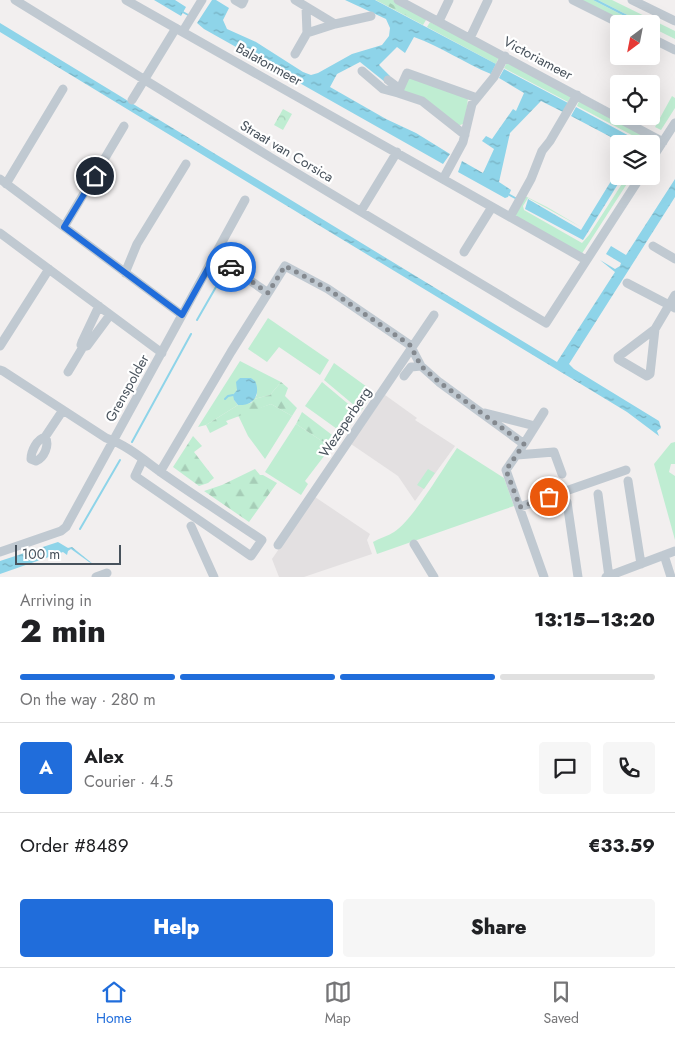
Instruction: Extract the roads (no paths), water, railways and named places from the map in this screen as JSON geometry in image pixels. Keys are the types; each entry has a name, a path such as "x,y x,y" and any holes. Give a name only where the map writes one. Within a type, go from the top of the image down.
{"street":[{"name":"Straat van Corsica","path":"15,0 546,323 586,260"},
{"name":"Balatonmeer","path":"126,0 182,28 397,152 445,175 510,218 586,260"},
{"path":"132,100 144,80 202,0"},
{"path":"235,0 242,4 244,0"},
{"path":"295,0 335,24"},
{"name":"Victoriameer","path":"398,0 470,38 503,59 663,142"},
{"path":"438,21 449,0"},
{"path":"470,38 488,0"},
{"path":"573,0 610,18"},
{"path":"632,0 675,21"},
{"path":"295,54 306,33 306,7"},
{"path":"306,33 371,16"},
{"path":"660,42 675,50"},
{"path":"445,175 463,142 472,104 494,77 503,59"},
{"path":"362,71 383,89 399,91 422,101 465,135"},
{"path":"399,91 407,73 477,98"},
{"path":"388,80 399,91"},
{"path":"63,89 3,182 182,315"},
{"path":"510,218 537,165 542,151 576,98"},
{"path":"660,146 675,123"},
{"path":"64,227 124,126"},
{"path":"361,212 397,152"},
{"path":"126,273 137,244 186,164"},
{"path":"586,260 635,185"},
{"name":"Grenspolder","path":"0,552 60,531 66,527 245,200"},
{"path":"464,252 492,207"},
{"path":"0,233 162,353"},
{"path":"653,246 675,259"},
{"path":"215,256 268,293"},
{"path":"160,472 231,352 285,266 328,289 403,339 412,347 421,366 439,382 524,444"},
{"path":"0,346 49,269"},
{"path":"627,283 672,307"},
{"path":"655,329 650,374 647,376 618,359 655,329 672,307 675,295"},
{"path":"83,347 81,345 82,342 99,306"},
{"path":"68,372 83,347 87,346 110,315"},
{"name":"Wezeperberg","path":"278,545 401,373 412,347 434,315"},
{"path":"401,373 411,367 421,366"},
{"path":"1,373 106,438 113,440 144,459 160,472 262,540 253,557 135,476 144,459"},
{"path":"45,437 63,410"},
{"path":"480,412 536,426"},
{"path":"544,412 506,470 544,577"},
{"path":"517,455 554,452 562,474"},
{"path":"520,507 626,470"},
{"path":"628,481 641,564"},
{"path":"598,494 608,577 675,551"},
{"path":"567,502 578,577"},
{"path":"190,526 214,577"},
{"path":"414,544 434,577"},
{"path":"664,556 671,577"}],"water":[{"path":"154,0 175,0 186,7 181,16"},
{"path":"212,0 216,0 229,8 223,20 227,29 256,42 303,72 311,75 352,54 382,45 389,36 390,28 386,19 345,0 375,0 496,64 491,74 414,37 405,53 397,47 379,65 390,76 385,82 360,62 337,74 330,87 386,119 416,133 450,154 443,164 204,29 197,23"},
{"path":"593,0 598,0 627,15 622,15"},
{"path":"0,23 557,362 615,272 600,260 615,269 620,266 621,263 606,254 611,246 626,255 675,179 675,197 569,364 574,369 659,421 661,428 657,431 659,436 627,412 0,32"},
{"path":"504,69 568,103 563,112 541,101 510,133 499,182 511,190 508,197 505,198 458,172 462,161 483,173 494,149 482,141 486,136 492,139 513,109 516,111 524,93 499,78"},
{"path":"576,107 627,135 610,135 610,137 571,116"},
{"path":"610,183 610,185 617,185 583,240 525,209 528,199 581,230"},
{"path":"240,378 251,378 257,386 255,398 244,405 238,405 233,395 237,390 236,382"},
{"path":"58,542 68,548 72,547 93,564 71,549 67,555 63,552 0,574 0,561"}],"waterway":[{"path":"181,11 190,16"},
{"path":"508,194 517,199"},
{"path":"197,320 224,273"},
{"path":"132,442 191,334"},
{"path":"225,399 233,395"},
{"path":"80,529 120,460"}]}
